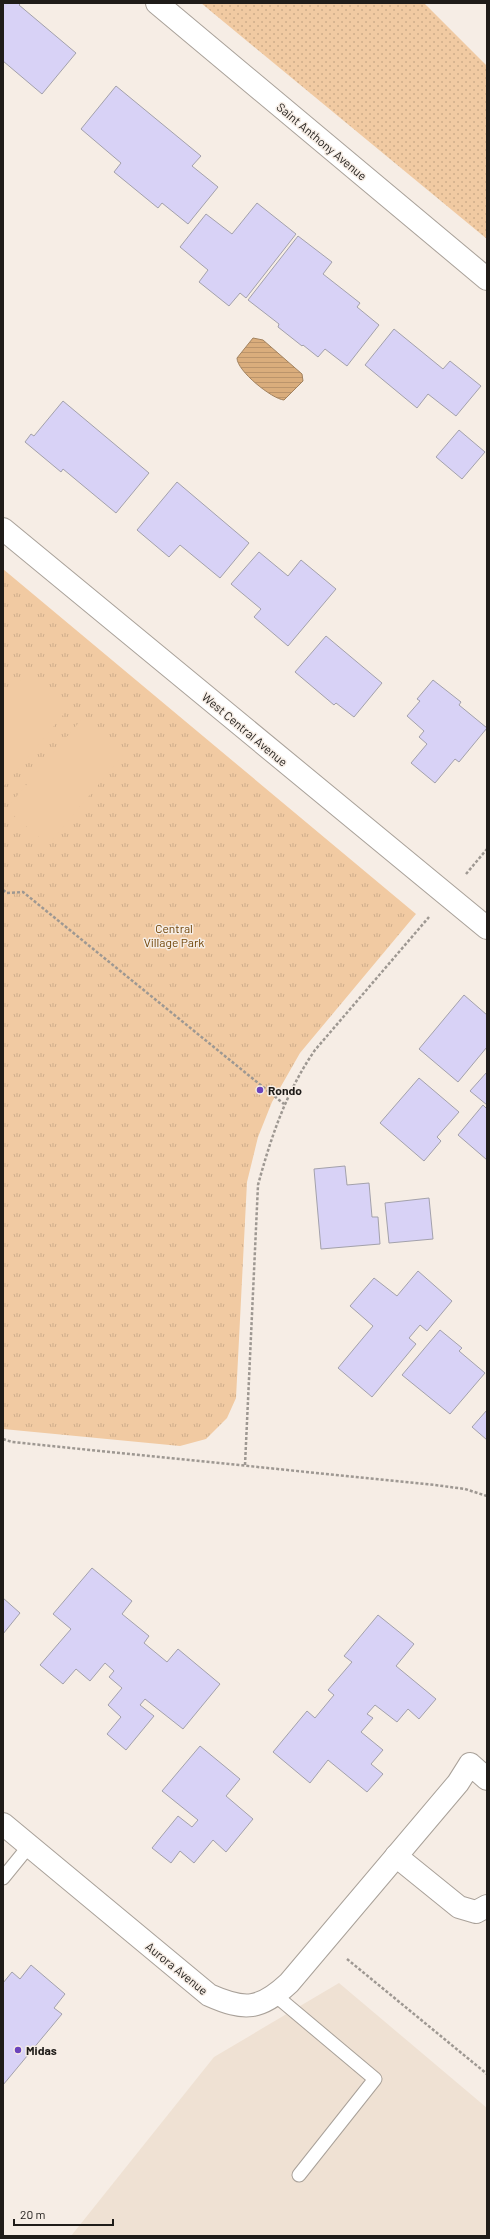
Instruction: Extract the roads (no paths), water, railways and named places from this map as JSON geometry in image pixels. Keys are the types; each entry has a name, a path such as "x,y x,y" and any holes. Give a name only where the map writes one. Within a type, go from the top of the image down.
{"street":[{"name":"Saint Anthony Avenue","path":"158,3 487,279"},
{"name":"West Central Avenue","path":"3,529 487,928"},
{"name":"Aurora Avenue","path":"3,1824 209,1995 231,2005 250,2005 272,1998 289,1982 396,1856 470,1764 487,1779"},
{"path":"396,1856 459,1906 476,1912 487,1906"}],"lane":[{"path":"3,1878 29,1846"},
{"path":"275,1995 375,2079 299,2175"}],"place":[{"name":"Rondo","path":"260,1090"},
{"name":"Midas","path":"18,2050"}],"park label":[{"name":"Central Village Park","path":"174,935"}]}
